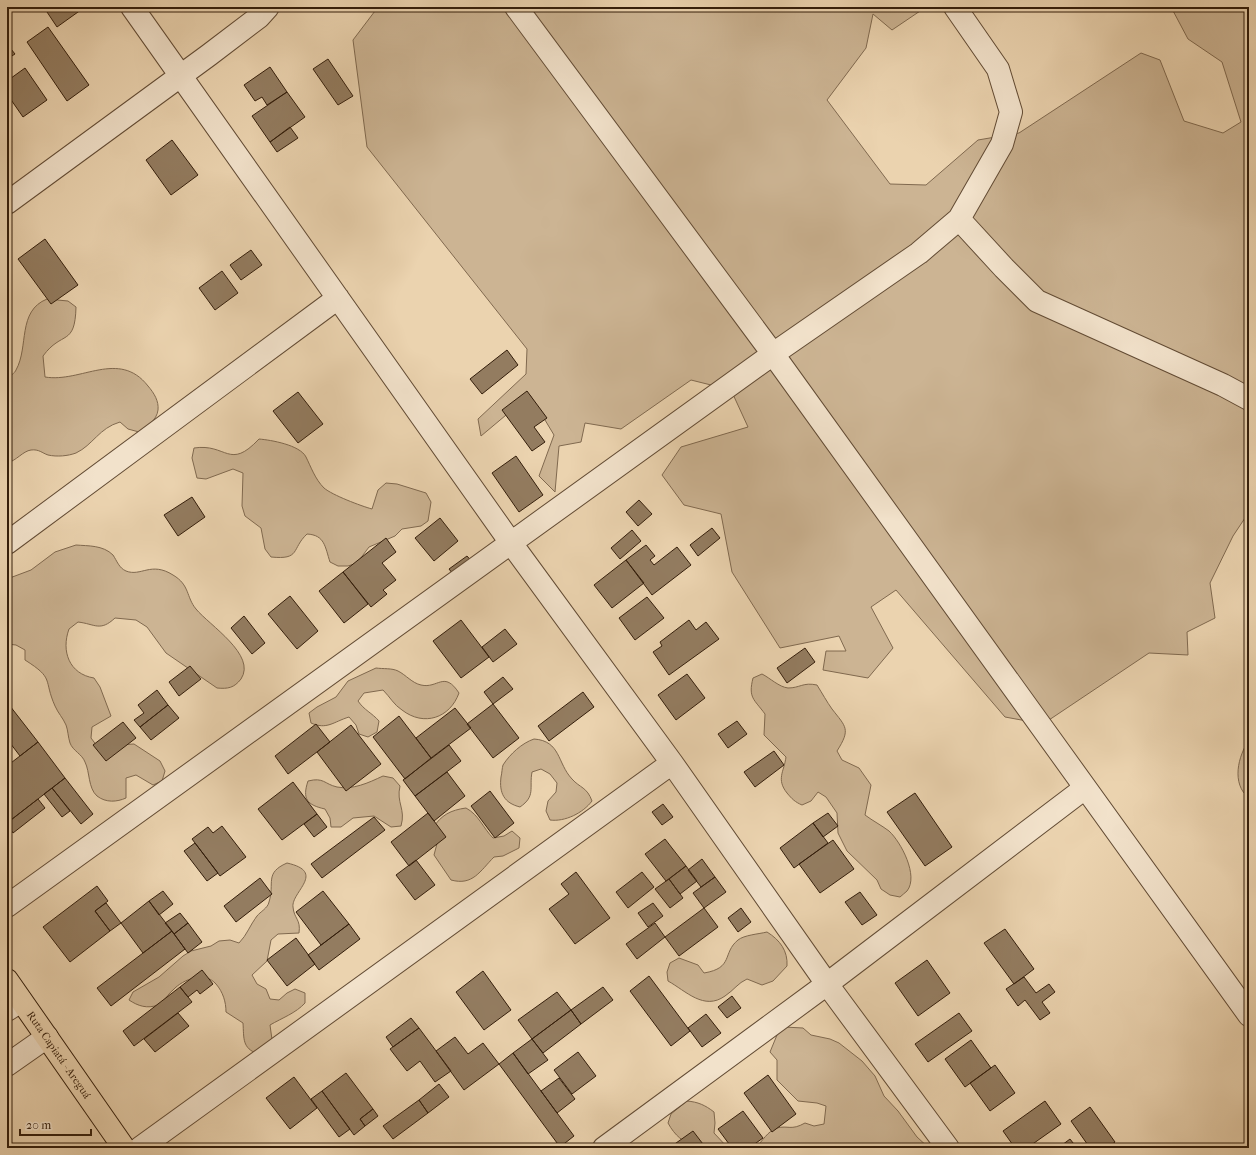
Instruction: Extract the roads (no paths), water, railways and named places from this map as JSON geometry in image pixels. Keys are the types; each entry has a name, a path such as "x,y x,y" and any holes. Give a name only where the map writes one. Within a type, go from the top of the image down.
{"main road":[{"name":"Ruta Capiatá - Areguá","path":"7,980 14,1006 47,1037 124,1148"}],"street":[{"path":"132,7 512,542 672,763 827,984 948,1148"},
{"path":"7,203 181,76 259,17 268,7"},
{"path":"516,7 773,354 1249,1015"},
{"path":"7,906 773,354 918,253 959,218 1002,144 1011,112 998,69 955,7"},
{"path":"959,218 1004,268 1037,301 1223,385 1249,399"},
{"path":"7,543 338,298"},
{"path":"140,1148 672,763"},
{"path":"604,1148 827,984 1085,788"},
{"path":"7,1064 47,1037"}]}
